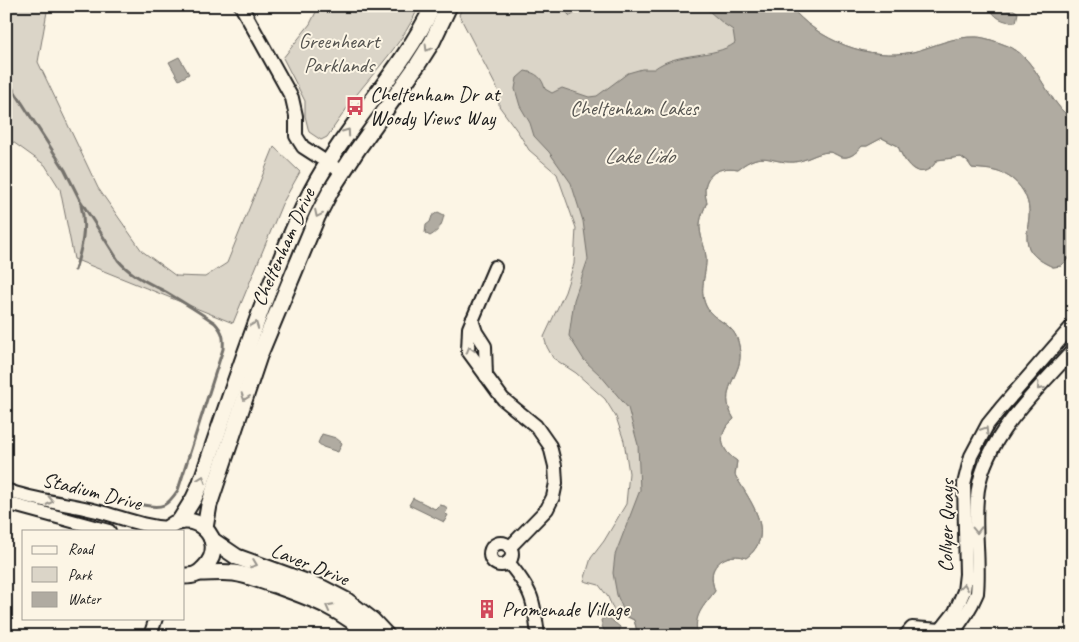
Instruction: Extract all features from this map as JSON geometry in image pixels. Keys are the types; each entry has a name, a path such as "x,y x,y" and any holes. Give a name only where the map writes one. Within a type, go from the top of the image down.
{"main road":[{"name":"Cheltenham Drive","path":"171,527 194,498 200,485 245,352 286,247 312,189 356,120 405,56 433,6"},
{"name":"Cheltenham Drive","path":"189,577 210,562 213,555 209,534 209,506 262,350 317,217 342,172 411,75 432,42 449,6"},
{"name":"Laver Drive","path":"171,527 189,521 198,523 237,557 320,587 347,601 372,620 387,636"},
{"name":"Laver Drive","path":"189,577 233,573 302,594 334,609 351,620 368,636"}],"street":[{"path":"241,6 292,98 296,116 295,130 299,143 342,172"},
{"path":"495,267 472,320 484,346 486,376 503,399 536,426 550,446 555,466 556,483 553,497 547,509 510,547"},
{"name":"Collyer Quays","path":"948,633 964,592 966,574 964,484 971,456 988,424 1073,325"},
{"name":"Collyer Quays","path":"948,633 972,607 976,593 977,496 985,464 1002,432 1073,350"},
{"name":"Stadium Drive","path":"6,490 95,510 143,525 171,527"},
{"name":"Stadium Drive","path":"6,502 105,530"},
{"path":"504,543 510,547 512,557 508,562 502,565 495,564 490,559 490,552 493,546 504,543"},
{"path":"508,562 522,579 534,602 538,636"},
{"path":"150,636 155,620"},
{"path":"905,636 912,628 948,633"}],"green space":[{"path":"6,6 48,6 38,62 98,188 142,251 176,276 205,277 227,263 274,147 300,172 282,204 233,323 74,259 60,189 45,165 6,137"},
{"name":"Greenheart Parklands","path":"319,6 419,6 398,43 354,98 327,137 321,140 309,132 305,116 305,101 283,58 310,24"},
{"name":"Lake Lido","path":"463,6 790,6 815,29 830,38 846,46 879,54 913,52 960,38 984,38 1008,46 1024,57 1059,106 1073,120 1073,254 1061,266 1053,267 1046,264 1036,257 1029,248 1027,236 1028,202 1016,182 1010,177 995,171 972,168 961,157 937,160 930,168 918,171 909,166 898,146 882,138 867,146 862,146 855,153 846,157 828,152 794,162 760,158 738,169 730,168 716,171 707,180 705,194 707,202 700,223 700,232 706,257 703,288 704,300 710,312 726,324 735,334 740,353 740,361 731,384 728,399 729,409 734,419 725,430 722,441 727,451 737,461 735,475 758,517 760,538 755,549 746,558 732,556 722,560 715,567 712,576 715,591 698,616 698,636 635,636 637,631 634,620 614,611 608,597 599,585 584,581 591,558 604,541 626,504 629,473 624,441 616,417 605,399 576,373 553,358 547,347 544,337 565,292 574,264 576,228 557,174 529,150 499,106 499,92 459,15"}],"water":[{"path":"560,6 608,6 583,9 570,16"},
{"name":"Lake Lido","path":"703,6 790,6 815,29 830,38 846,46 879,54 913,52 968,37 988,39 1016,51 1030,64 1052,97 1073,120 1073,254 1061,266 1053,267 1033,254 1027,240 1028,202 1021,188 1010,177 992,170 972,168 961,157 937,160 930,168 918,171 909,165 902,156 898,146 882,138 867,146 862,146 855,153 846,157 828,152 794,162 760,158 738,169 723,169 711,175 705,186 707,202 700,223 700,232 706,257 703,294 706,306 710,312 726,324 735,334 740,353 740,361 731,384 728,399 729,409 734,419 725,430 722,441 727,451 737,461 735,475 758,517 760,538 755,549 746,558 732,556 722,560 715,567 712,576 715,591 698,617 698,636 635,636 637,631 634,620 626,616 617,595 613,573 615,555 640,490 638,445 628,408 601,376 584,360 569,336 574,300 588,259 583,221 571,183 549,152 534,136 530,123 520,106 515,89 517,78 525,71 538,76 545,89 552,93 562,88 589,97 597,96 628,73 642,69 654,69 663,63 716,51 735,43 733,30"},
{"path":"990,6 1004,6 1007,10 1013,9 1018,13 1016,22 999,18 993,13"},
{"path":"179,57 189,74 179,80 169,62"},
{"path":"438,212 444,215 442,222 438,230 430,236 425,233 426,225 430,222 432,216"},
{"path":"322,434 336,438 342,443 338,452 323,447 318,443"},
{"path":"413,498 435,509 439,505 445,506 447,510 445,514 448,515 444,522 409,505"},
{"path":"607,616 620,627 619,636 607,636 601,620"}],"waterway":[{"path":"6,78 65,170 80,200 123,266 134,275 215,323 222,335 223,349 178,490 171,500 164,505 155,507 143,505"},
{"path":"75,270 83,238 84,222 81,205"}],"place":[{"name":"Cheltenham Dr at Woody Views Way","path":"355,106"},
{"name":"Promenade Village","path":"487,609"}],"park label":[{"name":"Cheltenham Lakes","path":"634,108"}]}
